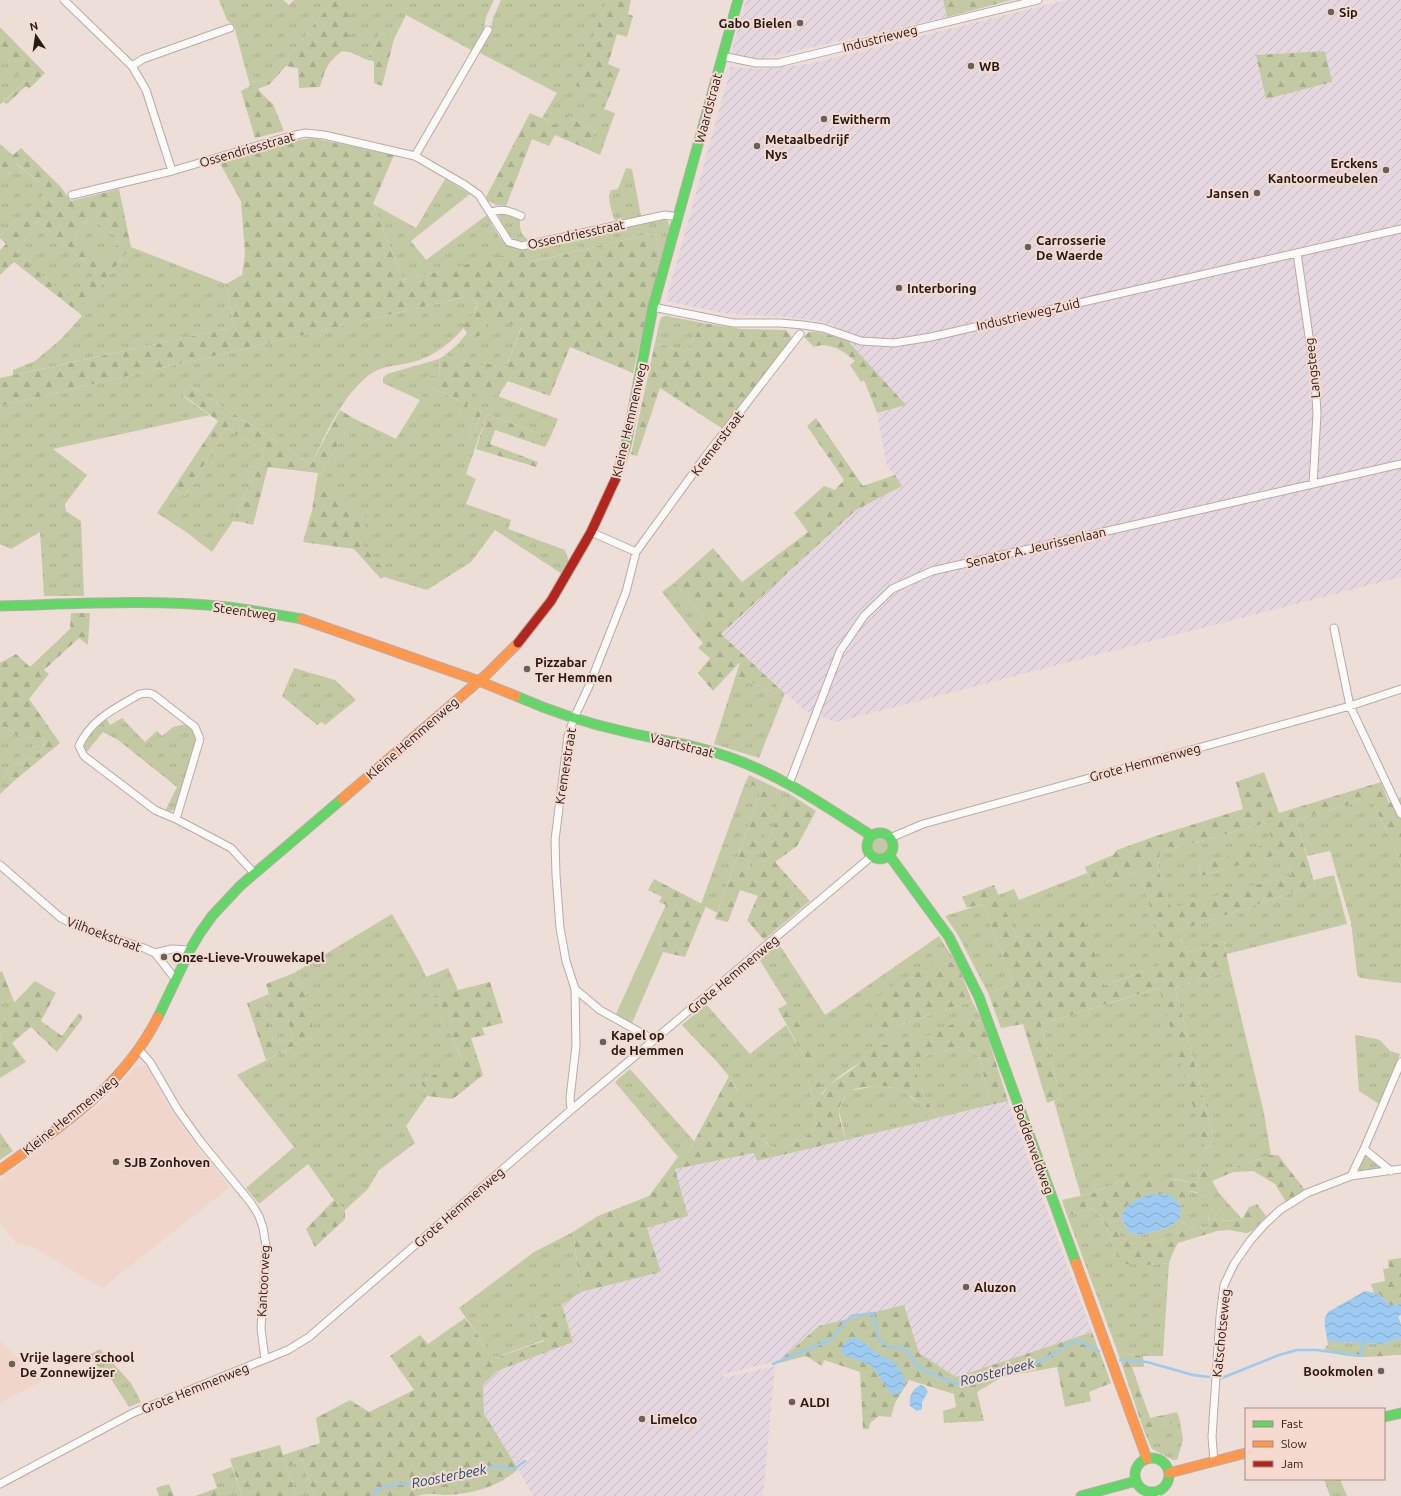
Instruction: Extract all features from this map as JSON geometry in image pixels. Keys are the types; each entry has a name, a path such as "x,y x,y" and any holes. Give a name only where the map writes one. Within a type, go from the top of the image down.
{"street":[{"path":"64,0 132,66 146,90 172,171"},
{"name":"Waardstraat","path":"678,217 738,0"},
{"name":"Industrieweg","path":"722,56 756,63 778,63 1038,0"},
{"path":"132,66 143,58 230,28"},
{"path":"415,156 488,30"},
{"name":"Ossendriesstraat","path":"72,195 172,171 305,133 324,134 345,141 415,156 480,195 509,242 522,246 665,215 678,217"},
{"path":"491,212 500,209 507,210 521,216"},
{"name":"Kleine Hemmenweg","path":"0,1170 100,1094 123,1072 152,1030 190,950 224,902 254,873 479,681 520,641 543,612 564,581 591,532 614,485 621,464 636,399 653,307 678,217"},
{"name":"Industrieweg-Zuid","path":"653,307 733,323 780,323 803,325 823,328 861,341 894,343 931,337 1401,229"},
{"name":"Langsteeg","path":"1297,253 1315,378 1317,414 1313,484"},
{"name":"Kremerstraat","path":"571,1110 570,1090 576,1046 575,989 566,961 560,928 555,840 568,736 626,592 636,552 705,457 800,334"},
{"name":"Senator A. Jeurissenlaan","path":"789,784 840,651 864,616 892,589 932,571 1401,464"},
{"path":"591,532 636,552"},
{"name":"Steentweg","path":"0,606 136,603 187,604 228,607 302,619 329,627 479,681"},
{"path":"1334,628 1350,706 1401,814"},
{"name":"Vaartstraat","path":"479,681 544,708 574,718 621,731 694,746 735,759 789,784 872,836"},
{"name":"Grote Hemmenweg","path":"872,836 879,833 890,838 924,824 1350,706 1401,689"},
{"path":"176,819 200,739 195,727 154,695 150,693 140,694 100,718 82,738 79,746 84,756 155,810 176,819 231,848 254,873"},
{"path":"872,836 867,846 872,856 879,859 889,855 891,852 893,845 890,838"},
{"name":"Boddenveldweg","path":"889,855 949,937 979,997 1147,1459"},
{"name":"Grote Hemmenweg","path":"0,1484 133,1413 288,1350 309,1337 571,1110 872,856"},
{"name":"Vilhoekstraat","path":"0,865 61,918 81,928 144,948 155,953 176,980"},
{"name":"Vilhoekstraat","path":"155,953 172,949 190,950"},
{"path":"575,989 600,1010 654,1040"},
{"name":"Kantoorweg","path":"139,1050 150,1062 178,1110 251,1203 264,1228 266,1246 261,1329 265,1359"},
{"path":"1351,1176 1401,1062"},
{"path":"1364,1149 1391,1170"},
{"name":"Katschotseweg","path":"1214,1462 1212,1438 1220,1317 1224,1285 1234,1264 1250,1241 1264,1225 1280,1210 1308,1193 1351,1176 1401,1169"},
{"path":"1385,1417 1401,1413"},
{"path":"1168,1472 1245,1453"},
{"path":"1154,1458 1161,1461 1166,1466 1168,1472 1167,1482 1156,1494 1144,1490 1136,1481 1135,1475 1137,1468 1147,1459 1154,1458"},
{"path":"1081,1496 1136,1481"}],"shaded area":[{"path":"746,0 943,0 947,17 764,58 749,58 731,54"},
{"path":"1067,0 1401,0 1401,577 836,722 804,710 721,634 856,510 902,486 895,475 887,467 877,413 906,405 833,325 819,321 779,316 723,313 666,301 731,67 760,69 808,64"},
{"name":"SJB Zonhoven","path":"142,1065 148,1068 174,1114 197,1147 230,1187 102,1288 35,1248 17,1244 0,1222 0,1180 104,1101 137,1066"},
{"path":"1008,1101 1092,1332 956,1377 919,1353 904,1305 774,1362 723,1374 724,1378 775,1366 763,1496 533,1496 517,1467 535,1455 535,1452 515,1465 484,1414 483,1385 497,1371 573,1342 562,1305 581,1292 661,1272 647,1227 675,1169 755,1153 758,1161"},
{"name":"Vrije lagere school De Zonnewijzer","path":"0,1341 42,1381 0,1403"}],"green space":[{"path":"219,0 283,0 289,5 294,0 334,0 270,80 249,82 234,26 227,20"},
{"path":"334,0 350,0 350,52 342,51 333,59 325,71 320,87 299,88 298,68 286,66 270,84 258,89 273,104 284,131 255,138 241,91 250,86 249,82 270,80"},
{"path":"349,0 494,0 486,17 483,32 473,51 406,15 394,39 380,33 367,60 350,52"},
{"path":"501,0 607,0 577,86 609,97 604,109 615,113 600,155 587,149 595,131 566,115 560,127 542,118 557,93 480,53 490,34 493,18"},
{"path":"607,0 631,0 628,14 633,16 627,37 617,34 608,64 620,69 609,97 576,86"},
{"path":"943,0 1012,0 947,17"},
{"path":"0,27 45,73 29,89 26,86 7,104 4,102 25,81 15,71 21,66 0,42"},
{"path":"380,33 394,39 382,86 374,83 374,61 367,60"},
{"path":"0,42 22,66 25,81 0,105"},
{"path":"1325,51 1332,82 1266,99 1256,55"},
{"path":"530,113 559,126 566,115 595,131 587,149 555,135 549,146 532,139 506,206 496,205 485,199"},
{"path":"313,138 394,155 373,204 403,280 527,250 531,262 649,234 656,238 661,257 633,373 570,347 550,396 508,381 498,396 474,388 467,406 482,412 471,440 468,438 474,419 456,412 460,401 426,385 427,376 440,377 439,359 445,355 482,367 484,362 505,370 521,328 492,316 479,336 470,335 463,327 476,309 478,302 465,297 0,406 0,378 234,327 226,284 242,275 245,254 241,201 218,160 290,141"},
{"path":"0,144 13,155 21,148 61,187 71,201 119,189 131,247 79,313 14,262 0,275 0,250 6,244 0,236 48,189 17,164 9,173 0,166","holes":["90,217 121,240 104,261 75,235","38,221 96,272 74,301 16,253"]},
{"path":"16,164 49,189 0,236 0,166 9,173"},
{"path":"626,168 632,169 641,216 617,221 614,219 609,196 611,190 618,189"},
{"path":"445,179 470,194 411,241 426,260 487,215 501,239 511,246 527,250 664,219 669,223 670,229 661,257 656,238 649,234 530,262 527,251 403,280 373,204 416,228"},
{"path":"505,213 521,218 521,231 529,240 517,240 510,236 499,217 500,214"},
{"path":"90,217 121,240 104,262 75,235"},
{"path":"38,221 96,272 74,302 16,253"},
{"path":"131,247 226,284 234,327 13,375 13,370 35,361 60,340 82,316 79,313"},
{"path":"465,297 478,302 468,322 453,340 434,353 423,358 413,362 379,369 369,375 350,394 329,428 311,464 190,386 183,396 209,415 53,449 87,475 65,504 66,511 81,521 84,596 44,596 40,532 11,549 0,544 0,406"},
{"path":"492,316 521,327 505,370 484,362 482,367 445,355 458,344 467,333 472,337"},
{"path":"667,316 703,323 685,352 655,343 660,320 662,317"},
{"path":"703,323 742,329 786,330 791,336 791,343 772,364 723,429 660,388 637,456 631,454 655,343 685,352"},
{"path":"809,332 818,332 847,340 906,405 877,413 864,380 861,382 850,365 855,361 842,351 831,346 825,345 814,347 804,337"},
{"path":"439,359 440,377 426,385 460,401 474,419 468,438 471,440 482,412 467,406 474,387 558,419 550,438 487,414 466,474 476,479 466,504 511,520 508,529 565,550 569,562 562,574 495,530 471,562 427,590 384,577 387,574 360,543 319,477 353,418 396,439 420,400 383,383 383,378 387,374"},
{"path":"190,386 311,464 340,410 353,418 319,477 367,517 360,543 388,574 381,579 354,549 303,542 312,510 318,473 268,467 253,525 233,521 265,451 226,428 185,496 173,489 218,421 183,395"},
{"path":"487,414 550,438 545,447 495,430 490,444 538,462 536,467 476,449"},
{"path":"816,418 863,486 895,475 902,486 856,510 721,634 779,688 776,694 736,675 740,662 713,691 698,673 710,658 698,648 703,643 691,629 704,618 675,582 713,548 742,582 808,532 794,513 824,486 835,490 844,480 807,426"},
{"path":"226,428 265,451 233,521 212,552 186,532 157,513 173,489 185,496"},
{"path":"675,582 704,618 691,629 662,592"},
{"path":"71,613 90,613 88,645 79,638 44,670 49,674 29,699 60,743 14,781 5,774 9,766 32,758 40,751 45,740 16,735 0,723 0,663 16,654 30,667 70,629"},
{"path":"294,668 335,680 356,700 325,725 322,722 317,725 282,696"},
{"path":"736,675 776,694 779,688 785,693 759,758 714,744"},
{"path":"106,718 110,725 122,718 145,742 157,731 162,736 173,727 186,724 195,732 197,740 176,808 170,811 165,811 177,787 118,740 103,732 85,754 82,748 88,735"},
{"path":"0,723 16,735 45,739 40,751 32,758 9,766 5,774 14,781 0,794"},
{"path":"1264,772 1279,813 1381,782 1389,803 1401,797 1401,866 1392,841 1370,798 1296,820 1315,885 1178,931 1187,953 1224,941 1230,971 1175,988 1215,1144 1205,1148 1159,988 1041,1024 1061,1098 1047,1103 1023,1024 1001,1028 988,993 1013,984 983,904 967,908 962,897 994,885 1017,937 1083,914 1104,986 1168,962 1139,872 1092,886 1085,867 1113,855 1117,850 1156,836 1243,809 1236,782","holes":["1266,823 1273,842 1198,866 1201,876 1283,853 1292,875 1171,908 1158,869 1160,852"]},
{"path":"749,775 778,789 750,867 756,868 788,793 816,811 797,846 775,862 810,901 764,940 747,920 758,896 740,890 728,922 715,919 762,789 745,783"},
{"path":"745,783 762,789 717,913 701,904"},
{"path":"778,789 788,793 756,869 749,867"},
{"path":"1370,798 1392,841 1401,866 1401,983 1360,978 1357,974 1351,922 1330,851 1307,856 1296,820"},
{"path":"1266,823 1274,842 1198,866 1201,876 1283,852 1292,875 1171,909 1158,869 1160,852"},
{"path":"880,839 886,841 888,847 886,853 880,855 874,853 872,847 874,841"},
{"path":"1139,872 1169,962 1103,986 1083,915 1017,937 998,895 1014,889 1019,900 1087,873 1092,886"},
{"path":"1334,875 1347,924 1227,954 1224,941 1187,953 1178,931 1315,885 1314,880"},
{"path":"654,879 706,906 685,957 663,952 655,928 666,905 659,902 662,897 648,890"},
{"path":"983,904 1013,984 988,993 958,935 945,916"},
{"path":"392,914 420,963 426,977 448,968 458,990 435,996 462,1060 421,1082 427,1096 406,1126 415,1143 379,1170 368,1189 345,1210 334,1200 308,1164 259,1204 246,1188 294,1147 237,1075 312,1037 307,995 294,973"},
{"path":"655,928 663,952 632,1023 616,1014"},
{"path":"939,936 958,966 949,961 882,1031 972,1001 983,1022 963,1020 935,1034 914,1039 887,1049 850,1069 839,1077 821,1095 808,1080 817,1125 809,1135 799,1142 775,1149 767,1143 748,1115 739,1093 728,1075 682,1025 706,1004 750,1054 786,1025 808,1063 787,1004 759,959 779,944 825,1015"},
{"path":"949,961 958,966 972,1001 882,1031 871,1003 888,989 907,977"},
{"path":"2,971 13,999 0,1003 0,972"},
{"path":"1230,971 1264,1113 1271,1155 1215,1174 1197,1170 1199,1180 1194,1183 1175,1179 1119,1182 1093,1193 1081,1196 1054,1101 1061,1098 1041,1024 1160,988 1206,1148 1215,1144 1175,988"},
{"path":"294,973 307,995 312,1015 312,1037 266,1060 247,1003 262,997 274,1044 292,1040 288,1017 276,1020 266,984"},
{"path":"35,981 56,993 41,1021 62,1036 79,1013 83,1018 57,1052 31,1027 12,1043 26,1062 0,1078 0,1039 6,1011"},
{"path":"490,982 503,1023 482,1028 485,1035 471,1038 483,1075 453,1099 427,1096 421,1082 462,1059 434,996"},
{"path":"269,994 276,1020 288,1016 292,1040 274,1044 262,997"},
{"path":"13,999 15,1004 6,1012 0,1039 0,1003"},
{"path":"787,1004 815,1055 808,1063 778,1009"},
{"path":"973,1019 983,1022 1008,1101 990,1105 980,1058 965,1046 920,1057 915,1065 918,1079 926,1099 937,1118 930,1120 916,1101 903,1091 893,1088 880,1087 859,1088 848,1094 843,1100 840,1108 839,1117 846,1140 757,1161 754,1153 675,1169 688,1216 647,1228 661,1272 581,1292 573,1232 598,1216 649,1196 678,1157 688,1153 729,1076 767,1144 775,1149 781,1148 799,1142 809,1135 817,1125 808,1080 818,1078 822,1095 829,1085 854,1068 879,1046 934,1034 958,1021"},
{"path":"1355,1035 1377,1039 1381,1041 1390,1051 1400,1054 1379,1104 1359,1091"},
{"path":"965,1046 980,1058 990,1105 937,1118 926,1099 916,1072 915,1065 920,1057"},
{"path":"630,1069 694,1141 688,1153 678,1157 615,1082"},
{"path":"875,1086 896,1088 907,1094 922,1106 930,1120 846,1140 839,1111 842,1101 850,1091"},
{"path":"0,1133 13,1151 0,1160"},
{"path":"1271,1155 1278,1155 1305,1190 1286,1202 1275,1184 1253,1171 1233,1172 1212,1181 1211,1187 1203,1193 1189,1191 1187,1202 1180,1205 1174,1198 1128,1205 1121,1216 1114,1222 1122,1239 1128,1242 1140,1244 1161,1240 1179,1232 1175,1223 1180,1220 1193,1229 1204,1228 1208,1226 1209,1211 1215,1208 1222,1220 1227,1221 1242,1219 1249,1207 1257,1204 1266,1216 1252,1231 1246,1233 1229,1230 1217,1231 1178,1243 1169,1263 1148,1265 1124,1264 1117,1258 1116,1251 1103,1219 1091,1208 1079,1213 1067,1215 1062,1200 1093,1193 1119,1182 1142,1178 1160,1177 1194,1183 1199,1180 1197,1170 1202,1167 1215,1174"},
{"path":"1364,1155 1380,1167 1380,1169 1357,1171"},
{"path":"1212,1181 1219,1193 1242,1219 1231,1221 1224,1220 1209,1211 1208,1226 1200,1229 1193,1229 1180,1220 1180,1205 1186,1202 1189,1191 1197,1193"},
{"path":"334,1200 345,1210 345,1219 315,1247 306,1229"},
{"path":"1091,1208 1103,1219 1116,1251 1117,1258 1147,1265 1169,1263 1163,1356 1143,1356 1118,1353 1067,1215 1079,1213"},
{"path":"1121,1216 1128,1232 1141,1235 1167,1228 1175,1223 1179,1232 1168,1238 1154,1242 1139,1244 1127,1242 1120,1236 1114,1222"},
{"path":"573,1232 581,1292 562,1305 535,1318 544,1340 494,1358 459,1308 534,1252"},
{"path":"1401,1258 1401,1303 1391,1306 1379,1294 1374,1293 1371,1284 1385,1281 1383,1269 1389,1268 1388,1260"},
{"path":"562,1305 573,1342 497,1371 483,1385 484,1414 518,1469 502,1481 474,1492 455,1495 314,1496 302,1459 287,1467 296,1496 242,1496 230,1459 280,1445 283,1455 320,1443 316,1418 350,1400 369,1412 414,1390 390,1356 420,1335 428,1344 465,1318 495,1358 544,1341 535,1318"},
{"path":"904,1305 919,1353 956,1377 1092,1332 1111,1383 1089,1392 1091,1401 1065,1407 1057,1367 1002,1377 977,1392 984,1421 944,1423 943,1411 956,1407 954,1394 909,1380 895,1403 891,1417 879,1416 870,1423 869,1429 863,1429 860,1372 824,1360 822,1366 806,1356 779,1363 819,1326"},
{"path":"1401,1338 1401,1355 1395,1355 1399,1352 1385,1347 1376,1349 1328,1345 1327,1339 1335,1342 1384,1344"},
{"path":"1328,1345 1376,1349 1385,1347 1398,1350 1399,1352 1395,1355 1359,1357 1341,1355 1324,1349"},
{"path":"100,1349 131,1383 141,1402 129,1407 111,1379 87,1356"},
{"path":"1118,1353 1143,1356 1144,1367 1132,1367 1150,1418 1177,1412 1180,1421 1144,1431"},
{"path":"1180,1421 1183,1440 1177,1460 1173,1460 1152,1449 1144,1431"},
{"path":"302,1459 314,1496 296,1496 287,1467"},
{"path":"232,1467 242,1496 220,1496 212,1474"},
{"path":"1324,1480 1340,1480 1347,1496 1330,1496"},
{"path":"169,1484 174,1496 159,1496 156,1488"},
{"path":"217,1488 220,1496 195,1496"}],"water":[{"path":"1164,1193 1174,1198 1180,1205 1180,1220 1167,1228 1141,1235 1128,1232 1121,1216 1128,1205 1144,1196"},
{"path":"1365,1291 1379,1294 1391,1306 1401,1303 1401,1315 1398,1316 1401,1324 1401,1338 1384,1344 1335,1342 1327,1339 1325,1318 1328,1312"},
{"path":"855,1338 859,1339 879,1354 896,1363 905,1379 905,1384 901,1392 896,1395 891,1393 871,1365 844,1355 841,1352 841,1348 848,1340"},
{"path":"921,1385 926,1388 928,1392 922,1402 922,1409 917,1411 910,1406 910,1400 913,1390"}],"waterway":[{"name":"Roosterbeek","path":"773,1364 830,1340 851,1316 873,1313 879,1340 890,1347 906,1349 919,1368 956,1384 1041,1361 1077,1340 1099,1351"},
{"name":"Roosterbeek","path":"1222,1378 1279,1355 1297,1350 1316,1350 1362,1356 1361,1340"},
{"name":"Roosterbeek","path":"1120,1360 1147,1362 1193,1375 1209,1377"},
{"name":"Roosterbeek","path":"373,1496 376,1490 396,1484 413,1484 497,1466 514,1469 525,1461"}],"traffic: fast":[{"path":"616,478 626,445 653,307 738,0"},
{"path":"0,606 171,603 228,607 302,619"},
{"path":"516,696 555,712 595,724 693,746 752,766 788,784 872,836"},
{"path":"158,1017 190,950 212,916 240,886 342,799"},
{"path":"880,833 889,837 893,846 889,855 880,859 871,855 867,846 871,837 880,833"},
{"path":"889,855 949,937 979,997 1076,1263"},
{"path":"1385,1417 1401,1413"},
{"path":"1152,1458 1164,1463 1169,1475 1164,1487 1152,1492 1140,1487 1135,1475 1140,1463 1152,1458"},
{"path":"1081,1496 1136,1481"}],"traffic: slow":[{"path":"302,619 479,681 516,696"},
{"path":"342,799 487,674 518,643"},
{"path":"0,1170 68,1121 109,1085 127,1065 158,1017"},
{"path":"1076,1263 1147,1459"},
{"path":"1169,1473 1245,1453"}],"traffic: jam":[{"path":"518,643 551,601 591,532 616,478"}],"place":[{"name":"Sip","path":"1331,12"},
{"name":"Gabo Bielen","path":"800,23"},
{"name":"WB","path":"971,66"},
{"name":"Ewitherm","path":"824,119"},
{"name":"Metaalbedrijf Nys","path":"757,146"},
{"name":"Erckens Kantoormeubelen","path":"1386,170"},
{"name":"Jansen","path":"1257,193"},
{"name":"Carrosserie De Waerde","path":"1028,247"},
{"name":"Interboring","path":"899,288"},
{"name":"Pizzabar Ter Hemmen","path":"527,669"},
{"name":"Onze-Lieve-Vrouwekapel","path":"164,957"},
{"name":"Kapel op de Hemmen","path":"603,1042"},
{"name":"SJB Zonhoven","path":"116,1162"},
{"name":"Aluzon","path":"966,1287"},
{"name":"Vrije lagere school De Zonnewijzer","path":"12,1364"},
{"name":"Bookmolen","path":"1381,1371"},
{"name":"ALDI","path":"792,1402"},
{"name":"Limelco","path":"642,1419"}]}
